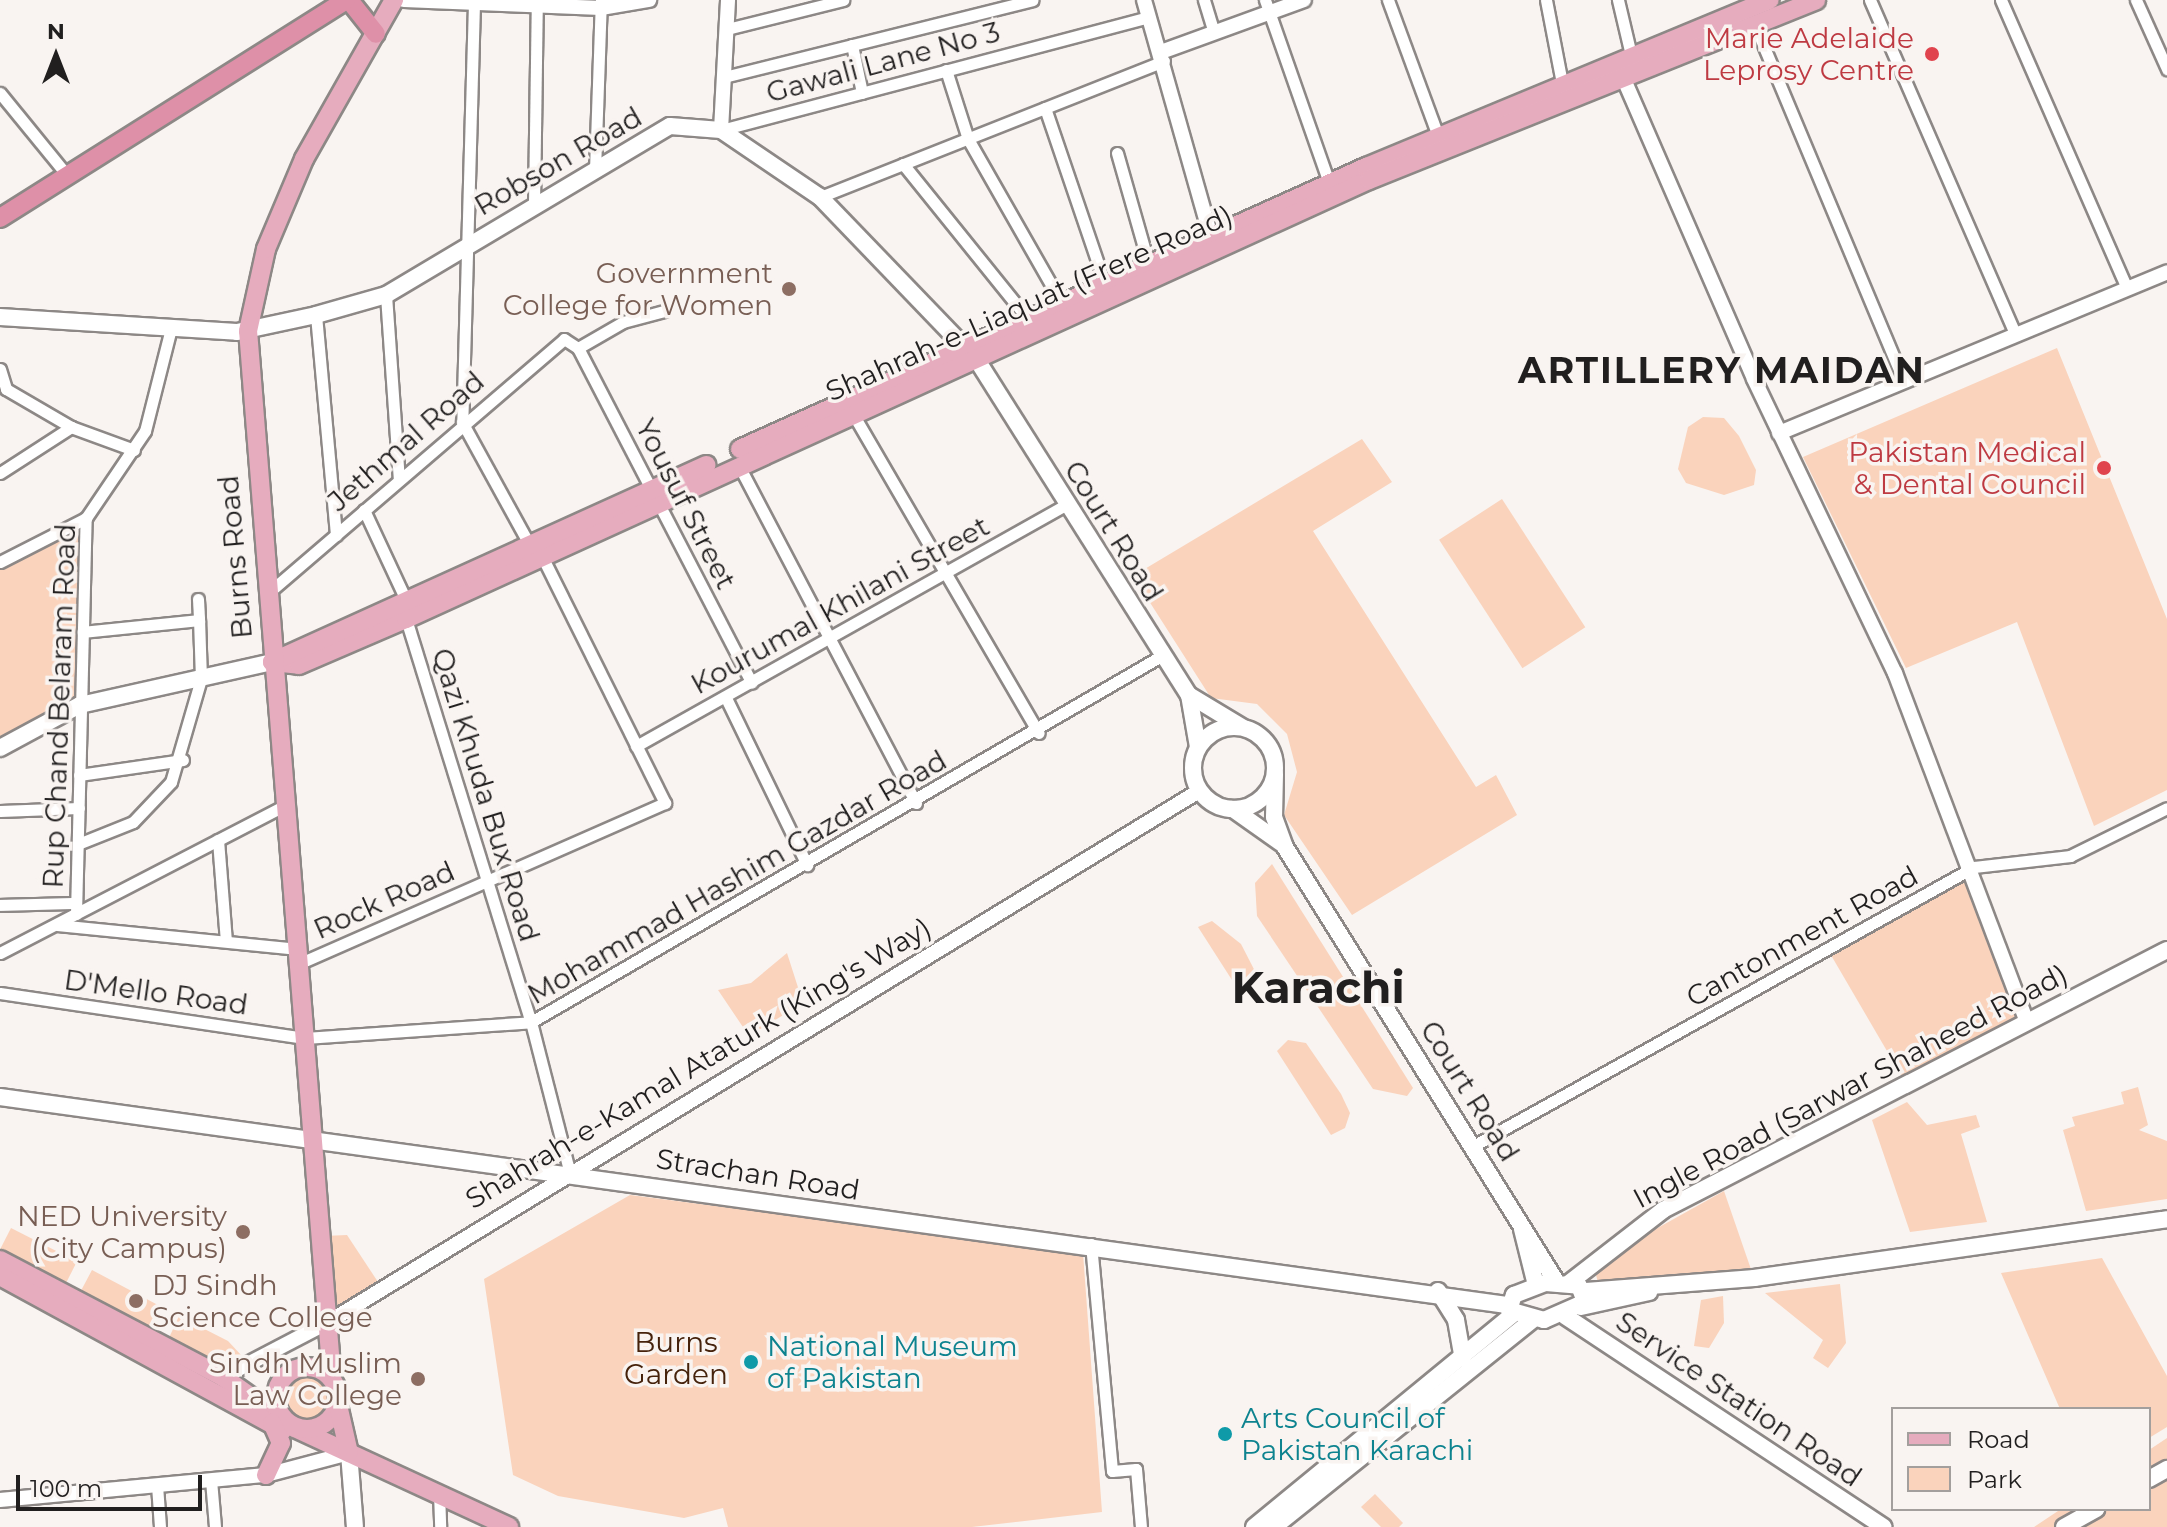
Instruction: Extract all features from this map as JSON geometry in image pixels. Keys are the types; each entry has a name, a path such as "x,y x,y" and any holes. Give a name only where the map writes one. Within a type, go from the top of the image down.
{"highway":[{"path":"0,218 341,2 376,34"}],"main road":[{"name":"Burns Road","path":"332,1379 330,1321 272,662 248,331 282,210 394,0"},
{"name":"Shahrah-e-Liaquat (Frere Road)","path":"0,748 80,705 272,662 406,610 654,494 1770,0"},
{"name":"Shahrah-e-Liaquat (Frere Road)","path":"1749,10 1816,0"},
{"name":"Shahrah-e-Liaquat (Frere Road)","path":"654,494 853,414 972,355 1029,320 1329,183 1562,83 1623,63"},
{"name":"Robson Road","path":"0,317 248,331 316,315 386,295 468,242 670,126 721,130 820,197"},
{"name":"Court Road","path":"820,197 972,355 1161,656 1189,695 1198,747"},
{"path":"1189,695 1247,730 1272,752 1275,774 1263,797 1233,809"},
{"path":"1247,730 1212,732 1198,747 1199,791 1259,821 1285,847"},
{"name":"Court Road","path":"1275,774 1274,817 1285,847 1521,1223 1563,1283"},
{"name":"Ingle Road (Sarwar Shaheed Road)","path":"1563,1283 1663,1210 2026,1020 2167,950"},
{"name":"Strachan Road","path":"0,1097 315,1141 569,1170 1438,1291 1510,1309 1532,1320"},
{"path":"1274,1527 1532,1320 1565,1316 1584,1299 2167,1219"},
{"name":"Court Road","path":"1521,1223 1536,1285"},
{"path":"0,1260 223,1377 283,1423 322,1426 338,1405"},
{"path":"0,1276 346,1456 503,1526"},
{"path":"1254,1527 1463,1358 1536,1285 1563,1283 1584,1299"},
{"path":"1438,1291 1456,1320 1463,1358"},
{"name":"Service Station Road","path":"1565,1316 1884,1527"},
{"path":"266,1475 281,1443 283,1423 276,1390 292,1370 308,1366 332,1379 355,1527"},
{"path":"2064,1527 2092,1511"}],"street":[{"path":"404,0 601,4 649,0"},
{"path":"721,130 728,0"},
{"path":"727,29 843,0"},
{"path":"724,77 1033,0"},
{"path":"1144,0 1163,57 1211,237"},
{"path":"1204,0 1214,33"},
{"path":"820,197 1045,108 1163,57 1267,6 1304,0"},
{"path":"1388,0 1438,136"},
{"path":"1546,0 1562,83"},
{"path":"1618,0 1623,63 1779,433 1895,673 1974,867 2026,1020"},
{"path":"1870,0 2016,335"},
{"path":"2001,0 2127,289"},
{"path":"2136,0 2167,69"},
{"path":"474,3 462,422 535,549 636,746"},
{"path":"534,205 537,3"},
{"path":"595,170 601,4"},
{"path":"1267,6 1329,183"},
{"path":"1749,10 1904,381"},
{"name":"Gawali Lane No 3","path":"721,130 1149,17"},
{"path":"852,45 862,93"},
{"path":"946,70 968,139 1062,304"},
{"path":"0,93 66,174"},
{"path":"1045,108 1105,284"},
{"path":"1117,153 1149,265"},
{"path":"903,164 1029,320"},
{"path":"1779,433 2167,272"},
{"path":"386,295 399,479"},
{"path":"578,348 623,322 664,311"},
{"path":"316,315 336,535"},
{"name":"Rup Chand Belaram Road","path":"76,909 86,518 134,450 171,328"},
{"name":"Jethmal Road","path":"268,593 462,422 564,339 578,348"},
{"name":"Yousuf Street","path":"578,348 752,683"},
{"path":"0,369 6,389 71,427 134,450"},
{"path":"853,414 1039,733"},
{"path":"0,473 71,427"},
{"path":"737,463 916,803"},
{"name":"Kourumal Khilani Street","path":"636,746 830,641 1067,504"},
{"name":"Qazi Khuda Bux Road","path":"364,510 406,610 531,1022 569,1170"},
{"path":"0,562 86,518"},
{"path":"78,844 133,822 183,760 201,679 198,599"},
{"path":"83,632 199,620"},
{"name":"Mohammad Hashim Gazdar Road","path":"305,1038 531,1022 1039,733 1161,656"},
{"path":"726,698 807,865"},
{"name":"Rock Road","path":"297,957 488,881 665,803 636,746"},
{"path":"79,775 183,760"},
{"name":"Shahrah-e-Kamal Ataturk (King's Way)","path":"223,1377 330,1321 569,1170 1199,791"},
{"path":"0,953 56,925 76,909 286,805"},
{"path":"0,811 79,808"},
{"name":"Cantonment Road","path":"1473,1146 1974,867 2070,856 2167,808"},
{"path":"218,840 226,941"},
{"path":"0,905 76,909"},
{"path":"56,925 226,941 297,957"},
{"name":"D'Mello Road","path":"0,993 305,1038"},
{"path":"1091,1244 1112,1471 1136,1469 1141,1527"},
{"path":"0,1500 266,1475 346,1456"},
{"path":"211,1480 215,1527"},
{"path":"157,1485 160,1527"},
{"path":"438,1495 440,1527"}],"green space":[{"path":"2057,348 2167,619 2167,790 2094,826 2017,622 1906,668 1803,457"},
{"path":"1703,417 1724,418 1739,436 1756,470 1754,485 1724,495 1686,483 1678,469 1688,427"},
{"path":"1362,439 1392,482 1313,531 1476,787 1496,775 1517,815 1352,915 1284,815 1297,772 1287,734 1257,704 1211,698 1133,576"},
{"path":"1502,499 1585,627 1522,668 1439,540"},
{"path":"86,518 80,705 0,746 0,562"},
{"path":"1272,864 1413,1088 1407,1096 1373,1089 1257,916 1255,883"},
{"path":"1974,867 2026,1020 1908,1087 1828,950"},
{"path":"1212,921 1241,944 1259,979 1239,991 1198,927"},
{"path":"787,953 803,1003 749,1036 718,990 751,983"},
{"path":"1288,1040 1306,1043 1341,1094 1350,1113 1345,1128 1331,1135 1277,1051"},
{"path":"2138,1087 2148,1125 2139,1130 2167,1141 2167,1199 2086,1211 2063,1130 2075,1126 2072,1117 2124,1104 2121,1092"},
{"path":"1907,1102 1927,1125 1976,1115 1980,1127 1961,1134 1987,1222 1910,1232 1872,1120"},
{"path":"1724,1191 1754,1278 1602,1297 1593,1264"},
{"name":"Burns Garden","path":"630,1195 1083,1253 1102,1512 972,1527 728,1527 723,1508 684,1518 558,1496 513,1475 484,1279"},
{"path":"11,1228 77,1262 64,1287 0,1254"},
{"path":"347,1235 380,1285 330,1317 324,1236"},
{"path":"2102,1258 2167,1376 2167,1427 2151,1437 2151,1407 2059,1407 2001,1273"},
{"path":"92,1270 163,1308 149,1332 79,1295"},
{"path":"1840,1284 1846,1343 1828,1368 1813,1358 1823,1340 1765,1293"},
{"path":"1723,1296 1724,1323 1709,1348 1694,1346 1701,1300"},
{"path":"179,1316 228,1341 242,1356 223,1367 168,1340"},
{"path":"269,1353 287,1373 308,1366 332,1379 338,1399 330,1419 312,1429 278,1410"},
{"path":"2167,1438 2167,1527 2034,1527 2058,1511 2151,1511 2151,1449"},
{"path":"1375,1494 1403,1523 1399,1527 1381,1527 1361,1507"}],"place":[{"name":"Marie Adelaide Leprosy Centre","path":"1932,54"},
{"name":"Government College for Women","path":"789,289"},
{"name":"Pakistan Medical & Dental Council","path":"2104,468"},
{"name":"NED University (City Campus)","path":"243,1232"},
{"name":"DJ Sindh Science College","path":"136,1301"},
{"name":"National Museum of Pakistan","path":"751,1362"},
{"name":"Sindh Muslim Law College","path":"418,1379"},
{"name":"Arts Council of Pakistan Karachi","path":"1225,1434"}],"district":[{"name":"ARTILLERY MAIDAN","path":"1722,371"},
{"name":"Karachi","path":"1318,987"}]}
